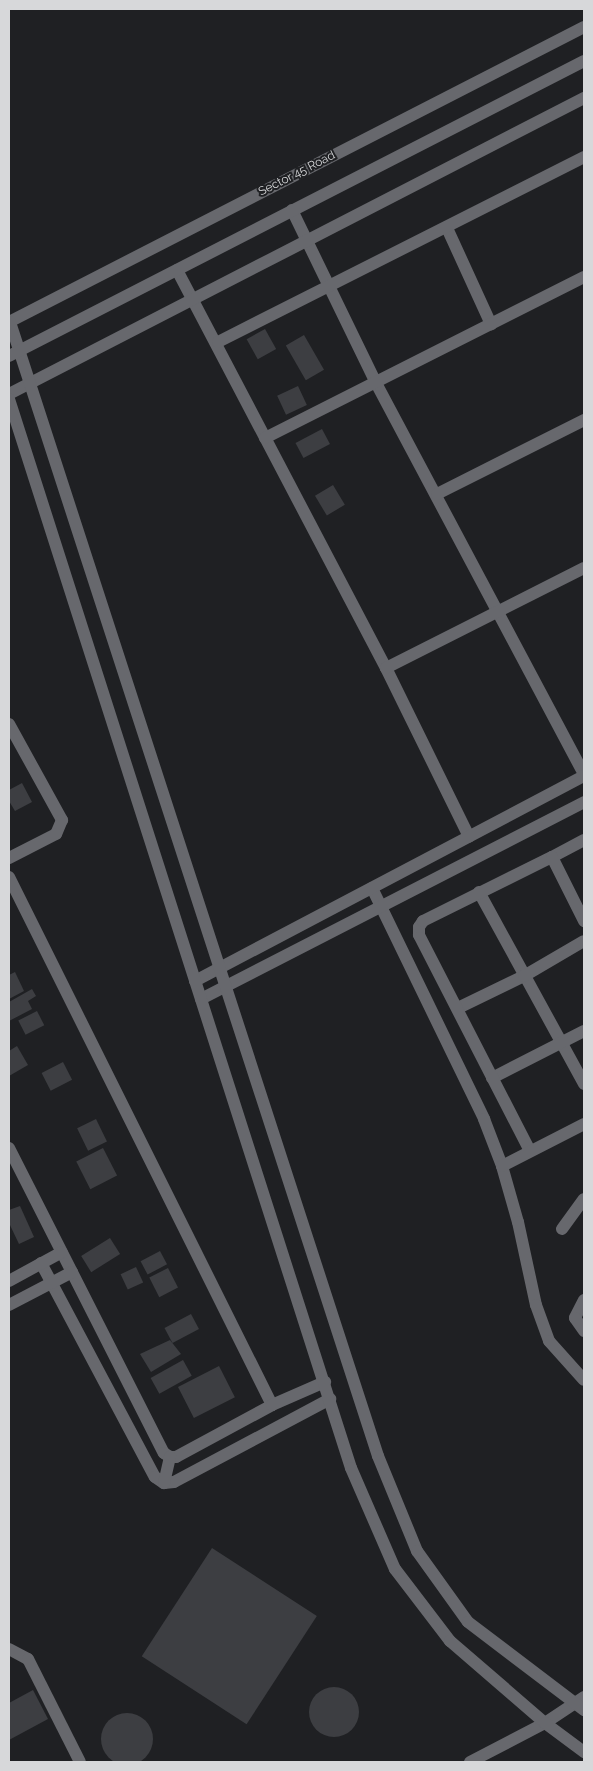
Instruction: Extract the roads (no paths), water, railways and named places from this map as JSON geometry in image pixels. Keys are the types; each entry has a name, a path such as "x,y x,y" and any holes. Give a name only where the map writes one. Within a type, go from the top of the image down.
{"street":[{"name":"Sector 45 Road","path":"9,322 584,27"},
{"path":"9,356 584,61"},
{"path":"9,394 584,98"},
{"path":"218,342 330,284 446,228 584,156"},
{"path":"195,981 584,775 376,384 309,240 292,210"},
{"path":"446,228 491,324"},
{"path":"177,270 218,342 265,438 386,668 468,837"},
{"path":"265,438 376,384 584,277"},
{"path":"9,322 32,383 378,1456 417,1551 468,1622 581,1703 470,1762"},
{"path":"9,399 351,1468 395,1569 450,1641 545,1723 584,1752"},
{"path":"436,494 584,420"},
{"path":"386,668 584,568"},
{"path":"9,724 62,820 56,834 9,858"},
{"path":"201,999 584,802"},
{"path":"530,1152 419,935 419,927 423,920 584,840"},
{"path":"552,857 584,921"},
{"path":"9,877 272,1404"},
{"path":"372,888 379,907 484,1119 502,1166 518,1222 536,1305 549,1341 584,1380"},
{"path":"479,892 584,1084"},
{"path":"458,1008 524,976 584,940"},
{"path":"492,1078 584,1031"},
{"path":"502,1166 584,1124"},
{"path":"9,1151 164,1453 170,1457 176,1457 272,1404 325,1382"},
{"path":"562,1229 582,1208"},
{"path":"9,1280 62,1252"},
{"path":"42,1263 155,1477 164,1483 174,1482 330,1399"},
{"path":"9,1305 72,1272"},
{"path":"584,1300 575,1318 584,1331"},
{"path":"164,1483 170,1457"},
{"path":"9,1649 28,1658 80,1762"}]}
